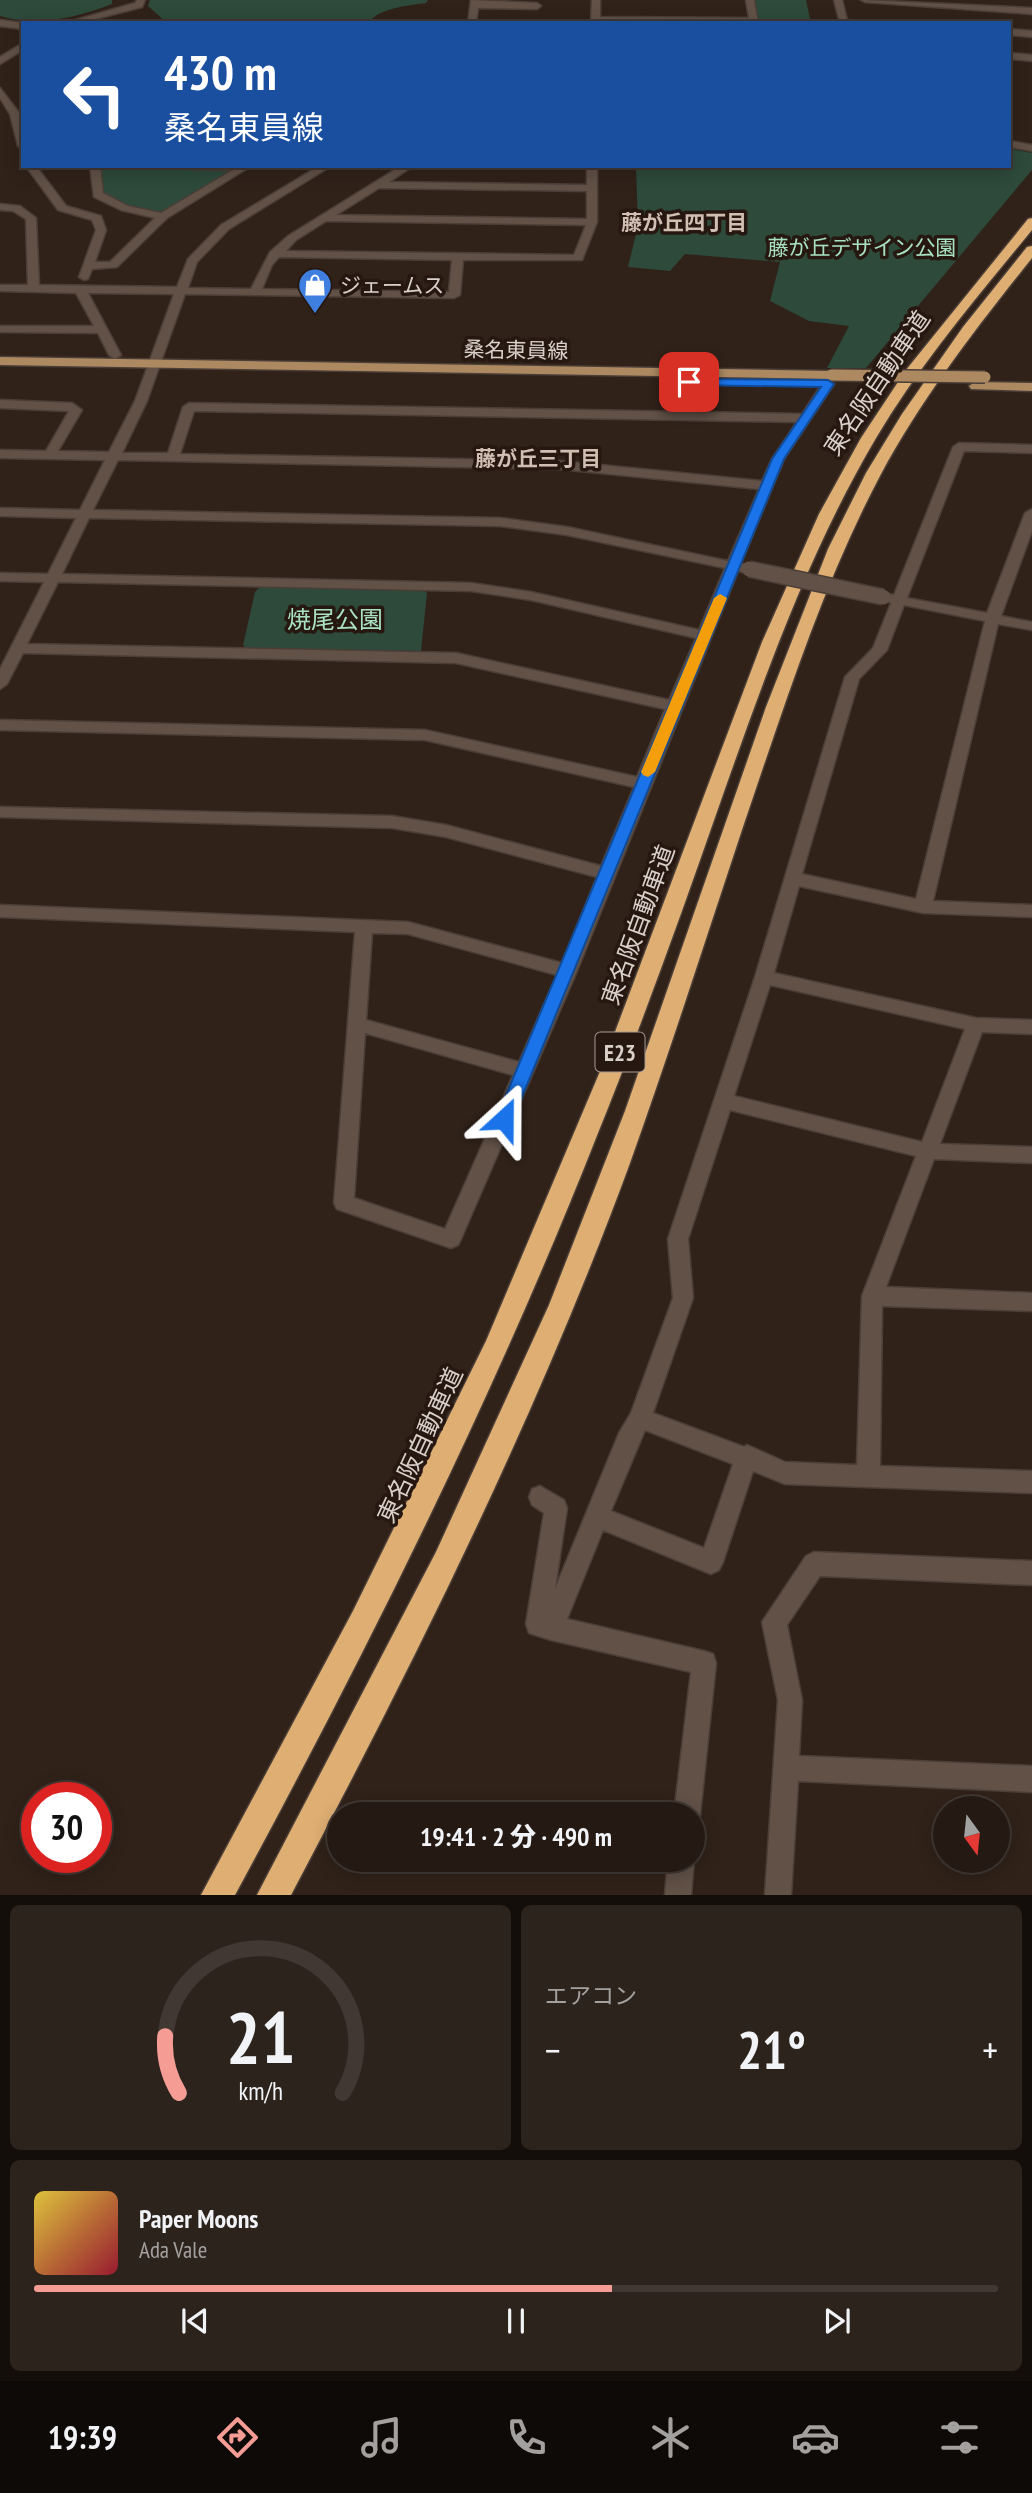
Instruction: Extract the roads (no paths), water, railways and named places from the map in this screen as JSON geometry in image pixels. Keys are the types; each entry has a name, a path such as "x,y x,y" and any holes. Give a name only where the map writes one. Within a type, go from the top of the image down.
{"highway":[{"name":"東名阪自動車道","path":"216,1895 360,1632 438,1472 559,1204 628,1032 734,736 784,608 848,472 887,406 939,335 1032,222"},
{"name":"東名阪自動車道","path":"273,1895 483,1485 596,1219 814,601 872,477 911,410 960,338 1032,250"},
{"path":"287,1895 315,1816"}],"main road":[{"path":"0,362 136,366 151,369"},
{"name":"桑名東員線","path":"151,369 326,376 1032,378"},
{"name":"桑名東員線","path":"0,371 151,369 830,379 1032,387"}],"street":[{"path":"77,21 139,5 141,0"},
{"path":"595,21 596,0"},
{"path":"750,0 754,21"},
{"path":"838,0 844,21"},
{"path":"865,0 1032,11"},
{"path":"472,21 474,3 537,7"},
{"path":"0,23 21,26"},
{"path":"1011,32 1032,34"},
{"path":"0,61 21,47"},
{"path":"1011,56 1032,58"},
{"path":"0,91 15,114 21,138"},
{"path":"1011,144 1032,148"},
{"path":"32,168 62,208 97,218 101,230 80,289 115,355"},
{"path":"95,168 97,195 125,208 163,216"},
{"path":"88,266 113,265 163,216 243,168"},
{"path":"0,684 141,401 192,261 225,227 323,168"},
{"path":"255,292 274,254 292,238 405,168"},
{"path":"274,254 578,258 592,222 592,168"},
{"path":"377,185 592,188"},
{"path":"0,207 16,208 31,218 34,289"},
{"path":"323,218 592,222"},
{"path":"0,288 454,295 458,256"},
{"path":"0,329 103,330"},
{"path":"364,925 344,1203 451,1239 568,971 704,635 742,568 778,459 830,379"},
{"path":"0,404 68,406 76,410 50,455"},
{"path":"173,457 189,407 805,418"},
{"path":"551,1628 630,1433 640,1418 683,1298 678,1239 764,977 852,677 880,650 891,598 959,447 1032,449"},
{"path":"0,454 560,465 768,486"},
{"path":"0,512 500,522 567,531 992,620 1032,626"},
{"path":"923,906 992,620 1032,513"},
{"path":"0,577 471,587 531,596 704,635"},
{"path":"18,648 456,658 674,706"},
{"path":"0,725 425,735 643,784"},
{"path":"0,812 392,822 446,831 608,874"},
{"path":"792,878 923,906 1032,911"},
{"path":"0,911 408,928 568,971"},
{"path":"764,977 976,1025 1032,1027"},
{"path":"357,1024 526,1071"},
{"path":"868,1476 872,1296 976,1025"},
{"path":"724,1101 928,1151 1032,1155"},
{"path":"872,1296 1032,1302"},
{"path":"640,1418 747,1456 785,1473 1032,1482"},
{"path":"597,1517 711,1562 747,1456"},
{"path":"540,1497 555,1508 538,1625 704,1663 688,1802"},
{"path":"778,1895 790,1700 774,1622 814,1564 1032,1573"},
{"path":"786,1768 1032,1779"},
{"path":"678,1895 680,1872"}],"place":[{"name":"ジェームス","path":"315,315"}],"district":[{"name":"藤が丘四丁目","path":"684,222"},
{"name":"藤が丘三丁目","path":"538,458"}],"park label":[{"name":"藤が丘デザイン公園","path":"862,247"},
{"name":"焼尾公園","path":"335,619"}]}
